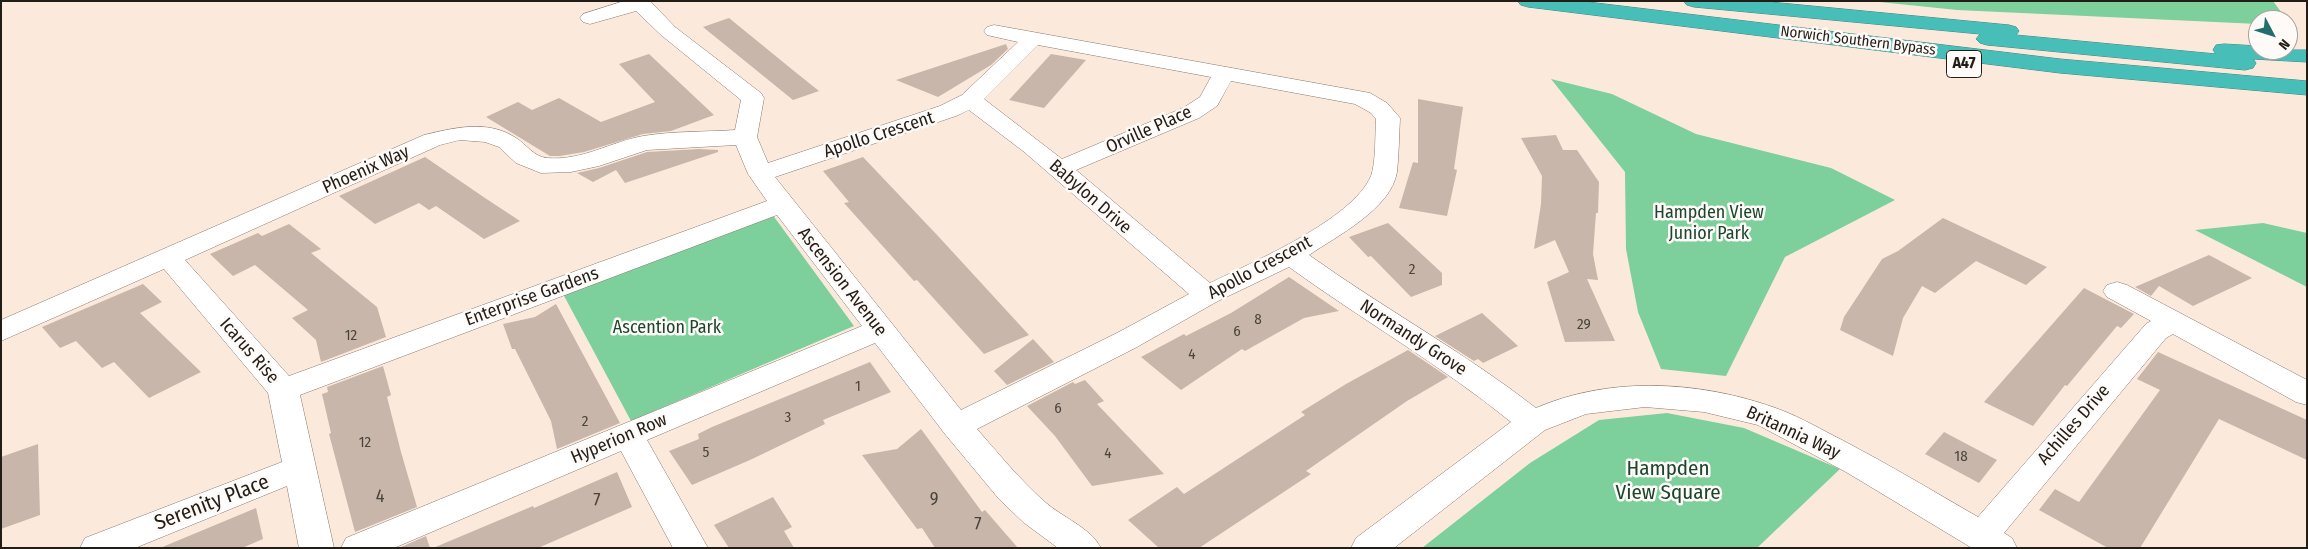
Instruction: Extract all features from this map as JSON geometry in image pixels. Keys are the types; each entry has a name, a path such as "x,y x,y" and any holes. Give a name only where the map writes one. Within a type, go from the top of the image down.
{"highway":[{"name":"Norwich Southern Bypass","path":"1528,1 2060,66 2307,88"},
{"name":"Norwich Southern Bypass","path":"1670,1 1952,35 2307,69"},
{"name":"A47","path":"1694,1 2164,46 2307,56"},
{"name":"A47","path":"1624,13 1917,58 2307,100"}],"street":[{"path":"590,18 639,2 668,31 753,98 745,137"},
{"name":"Apollo Crescent","path":"956,426 1006,399 1127,340 1208,296 1292,255 1361,208 1375,192 1384,174 1388,118 1379,108 1362,98 994,31"},
{"name":"Apollo Crescent","path":"760,174 948,111 970,100 1033,39"},
{"name":"Orville Place","path":"1058,169 1191,113 1209,102 1224,74"},
{"name":"Babylon Drive","path":"970,100 1058,169 1170,266 1208,296"},
{"name":"Phoenix Way","path":"1,331 432,140 460,133 488,135 507,142 526,158 541,166 571,165 599,159 644,142 745,137"},
{"name":"Ascension Avenue","path":"745,137 760,174 879,330 956,426 1012,490 1035,513 1084,548"},
{"name":"Enterprise Gardens","path":"283,390 782,204"},
{"name":"Normandy Grove","path":"1292,255 1349,297 1483,383 1534,422"},
{"name":"Icarus Rise","path":"169,258 283,390 317,548"},
{"path":"2117,291 2307,394"},
{"name":"Achilles Drive","path":"1991,542 2014,496 2156,331 2173,321"},
{"name":"Hyperion Row","path":"358,548 879,330"},
{"name":"Britannia Way","path":"1368,548 1534,422 1571,407 1605,399 1670,398 1737,408 1761,414 1862,466 1991,542"},
{"path":"628,435 691,548"},
{"name":"Serenity Place","path":"97,548 300,468"}],"green space":[{"path":"1870,1 2273,1 2280,10 2248,10 2248,24 1957,10"},
{"name":"Hampden View Junior Park","path":"1551,79 1612,94 1696,134 1831,168 1895,200 1785,257 1726,376 1661,369 1638,312 1626,249 1625,172"},
{"name":"Ascention Park","path":"772,214 854,326 631,421 562,292"},
{"path":"2263,223 2307,233 2307,287 2195,230"},
{"name":"Hampden View Square","path":"1667,413 1744,428 1840,469 1757,548 1422,548 1530,463 1599,420"}],"building":[{"path":"729,18 819,91 793,100 703,27"},
{"path":"1006,44 1008,49 991,65 938,97 896,80"},
{"path":"649,54 714,115 671,131 643,134 584,152 560,156 550,156 486,117 518,102 532,110 559,98 601,122 655,102 619,64"},
{"path":"1051,54 1086,60 1044,108 1009,100"},
{"path":"1418,99 1463,107 1454,169 1457,170 1447,216 1399,208 1413,162 1418,163"},
{"path":"1556,135 1563,150 1577,150 1599,182 1598,213 1596,213 1593,254 1598,280 1587,279 1615,341 1565,342 1547,282 1569,272 1555,240 1534,249 1541,204 1542,176 1521,138"},
{"path":"699,149 718,150 718,152 625,183 616,170 593,182 577,173 599,168 647,152"},
{"path":"425,157 520,221 484,239 436,206 429,210 419,203 375,224 339,196"},
{"path":"863,157 1029,335 984,354 917,280 914,281 844,203 849,202 823,171"},
{"path":"1943,218 2047,267 2026,285 1976,261 1935,293 1922,286 1903,318 1893,356 1840,330 1844,317 1882,259 1898,251"},
{"path":"1388,223 1442,273 1442,285 1411,297 1371,256 1368,257 1349,237"},
{"path":"289,224 321,249 311,253 377,307 386,337 321,362 316,340 292,318 308,310 255,265 233,276 210,254 258,233 262,236"},
{"path":"2209,255 2252,278 2193,306 2159,286 2151,296 2135,287"},
{"path":"1289,277 1339,311 1304,318 1245,351 1242,349 1181,390 1141,357 1184,334 1186,336 1231,313"},
{"path":"143,284 162,302 140,313 201,372 149,398 114,362 102,368 76,341 60,348 42,327"},
{"path":"2084,288 2134,314 2121,328 2117,326 2067,386 2065,385 2033,426 1984,402"},
{"path":"556,304 620,423 557,449 551,421 515,349 512,349 503,324 535,317"},
{"path":"1482,313 1518,346 1483,363 1478,359 1474,361 1435,336"},
{"path":"1033,339 1054,362 1007,385 994,371"},
{"path":"1408,350 1448,377 1407,401 1306,471 1311,474 1199,548 1159,548 1128,520 1177,487 1184,494 1305,415 1301,412 1346,384"},
{"path":"2158,352 2307,420 2307,460 2219,419 2140,548 2108,548 2039,510 2055,489 2079,502 2160,390 2137,379"},
{"path":"870,362 891,392 823,420 825,424 750,460 692,485 669,451 699,439 698,434 712,427"},
{"path":"383,366 391,395 387,397 417,507 355,532 329,434 331,433 322,394 328,392 327,387"},
{"path":"1085,380 1104,401 1097,404 1164,474 1092,486 1055,436 1027,406 1073,382 1075,384"},
{"path":"921,429 982,512 985,510 1018,548 935,548 922,528 917,529 862,455 897,449"},
{"path":"1944,432 1997,460 1979,483 1925,454"},
{"path":"38,444 40,515 1,529 1,457"},
{"path":"617,472 632,507 538,548 433,548 533,506 534,508"},
{"path":"773,497 792,527 784,531 794,548 729,548 714,525"},
{"path":"256,508 263,539 242,548 160,548"},
{"path":"426,536 430,548 399,548"}]}
